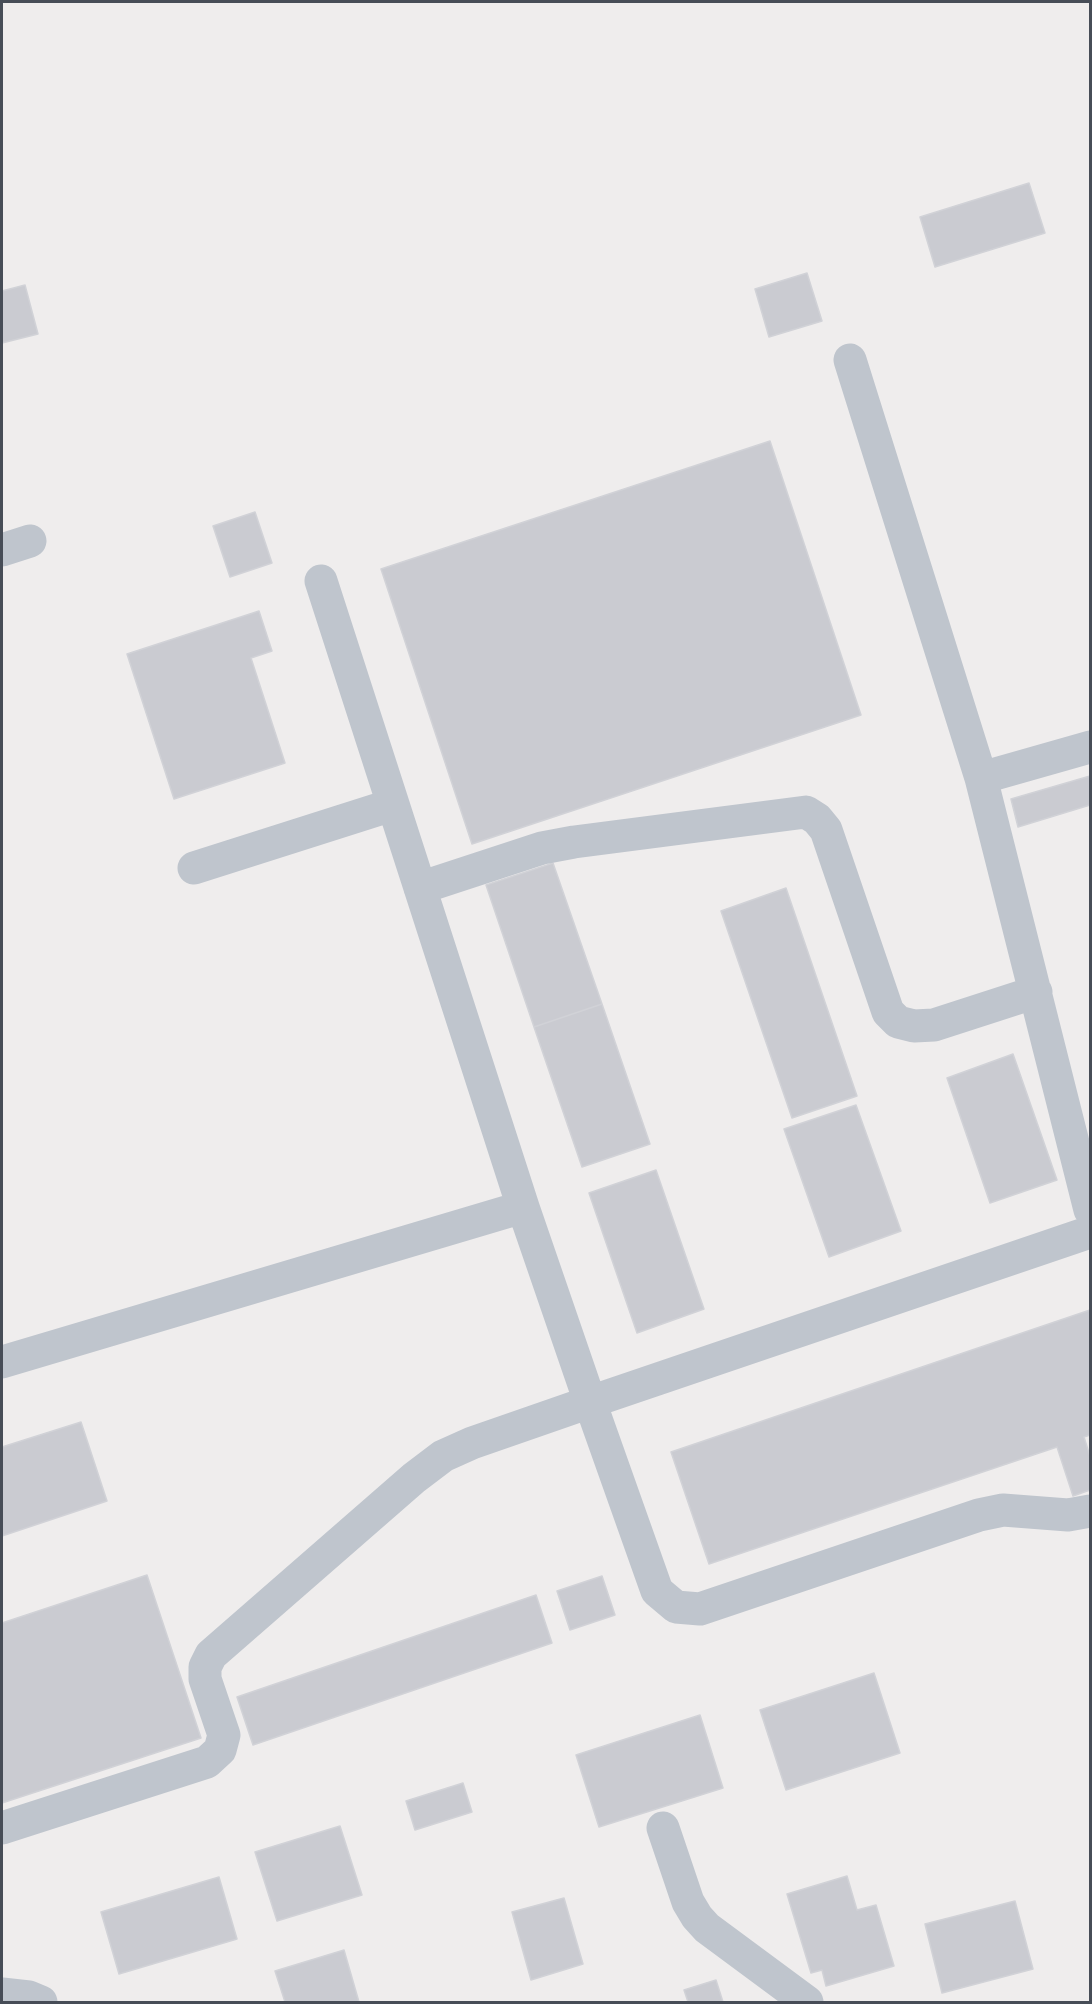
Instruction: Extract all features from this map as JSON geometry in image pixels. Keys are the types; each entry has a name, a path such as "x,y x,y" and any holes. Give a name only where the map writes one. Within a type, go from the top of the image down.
{"lane":[{"path":"850,360 981,778 1090,1210"},
{"path":"321,581 523,1207 657,1592 676,1607 700,1609 979,1515 1003,1510 1068,1515 1090,1511"},
{"path":"981,778 1090,747"},
{"path":"194,868 392,805"},
{"path":"420,888 542,848 806,812 817,819 826,830 888,1012 898,1022 914,1026 934,1025 1035,992"},
{"path":"2,1362 523,1207"},
{"path":"2,1828 207,1762 220,1750 224,1735 205,1679 205,1667 211,1655 414,1478 444,1456 472,1443 590,1402 1090,1232"},
{"path":"663,1828 688,1902 697,1917 707,1928 807,2002"},
{"path":"2,1994 29,1997 41,2002"}],"building":[{"path":"1029,183 1045,233 935,267 920,217"},
{"path":"807,273 822,321 769,337 755,289"},
{"path":"25,285 38,334 2,343 2,291"},
{"path":"770,441 861,715 472,844 381,569"},
{"path":"255,512 272,563 230,577 213,526"},
{"path":"259,611 272,651 251,658 285,763 174,799 127,654"},
{"path":"1090,776 1090,805 1018,827 1011,799"},
{"path":"553,863 602,1004 534,1027 486,885"},
{"path":"786,888 857,1096 792,1118 721,911"},
{"path":"602,1004 650,1144 582,1167 534,1027"},
{"path":"1013,1054 1057,1180 990,1203 947,1078"},
{"path":"856,1105 901,1231 829,1257 784,1129"},
{"path":"656,1170 704,1309 637,1333 589,1193"},
{"path":"1090,1310 1090,1435 1084,1437 1090,1456 1090,1490 1073,1496 1057,1447 709,1564 671,1452"},
{"path":"81,1422 107,1501 2,1536 2,1447"},
{"path":"147,1575 201,1738 2,1803 2,1623"},
{"path":"602,1576 615,1615 570,1630 557,1591"},
{"path":"536,1595 552,1643 253,1745 237,1697"},
{"path":"874,1673 900,1753 786,1790 760,1710"},
{"path":"700,1715 723,1788 599,1827 576,1755"},
{"path":"463,1783 472,1812 415,1830 406,1801"},
{"path":"340,1826 362,1895 277,1921 255,1852"},
{"path":"847,1876 857,1910 876,1905 894,1966 826,1986 822,1970 811,1973 787,1894"},
{"path":"219,1877 237,1939 119,1974 101,1912"},
{"path":"564,1898 583,1964 531,1980 512,1912"},
{"path":"1015,1901 1033,1969 942,1993 925,1924"},
{"path":"344,1950 359,2002 285,2002 275,1971"},
{"path":"716,1980 723,2002 688,2002 684,1990"}]}
